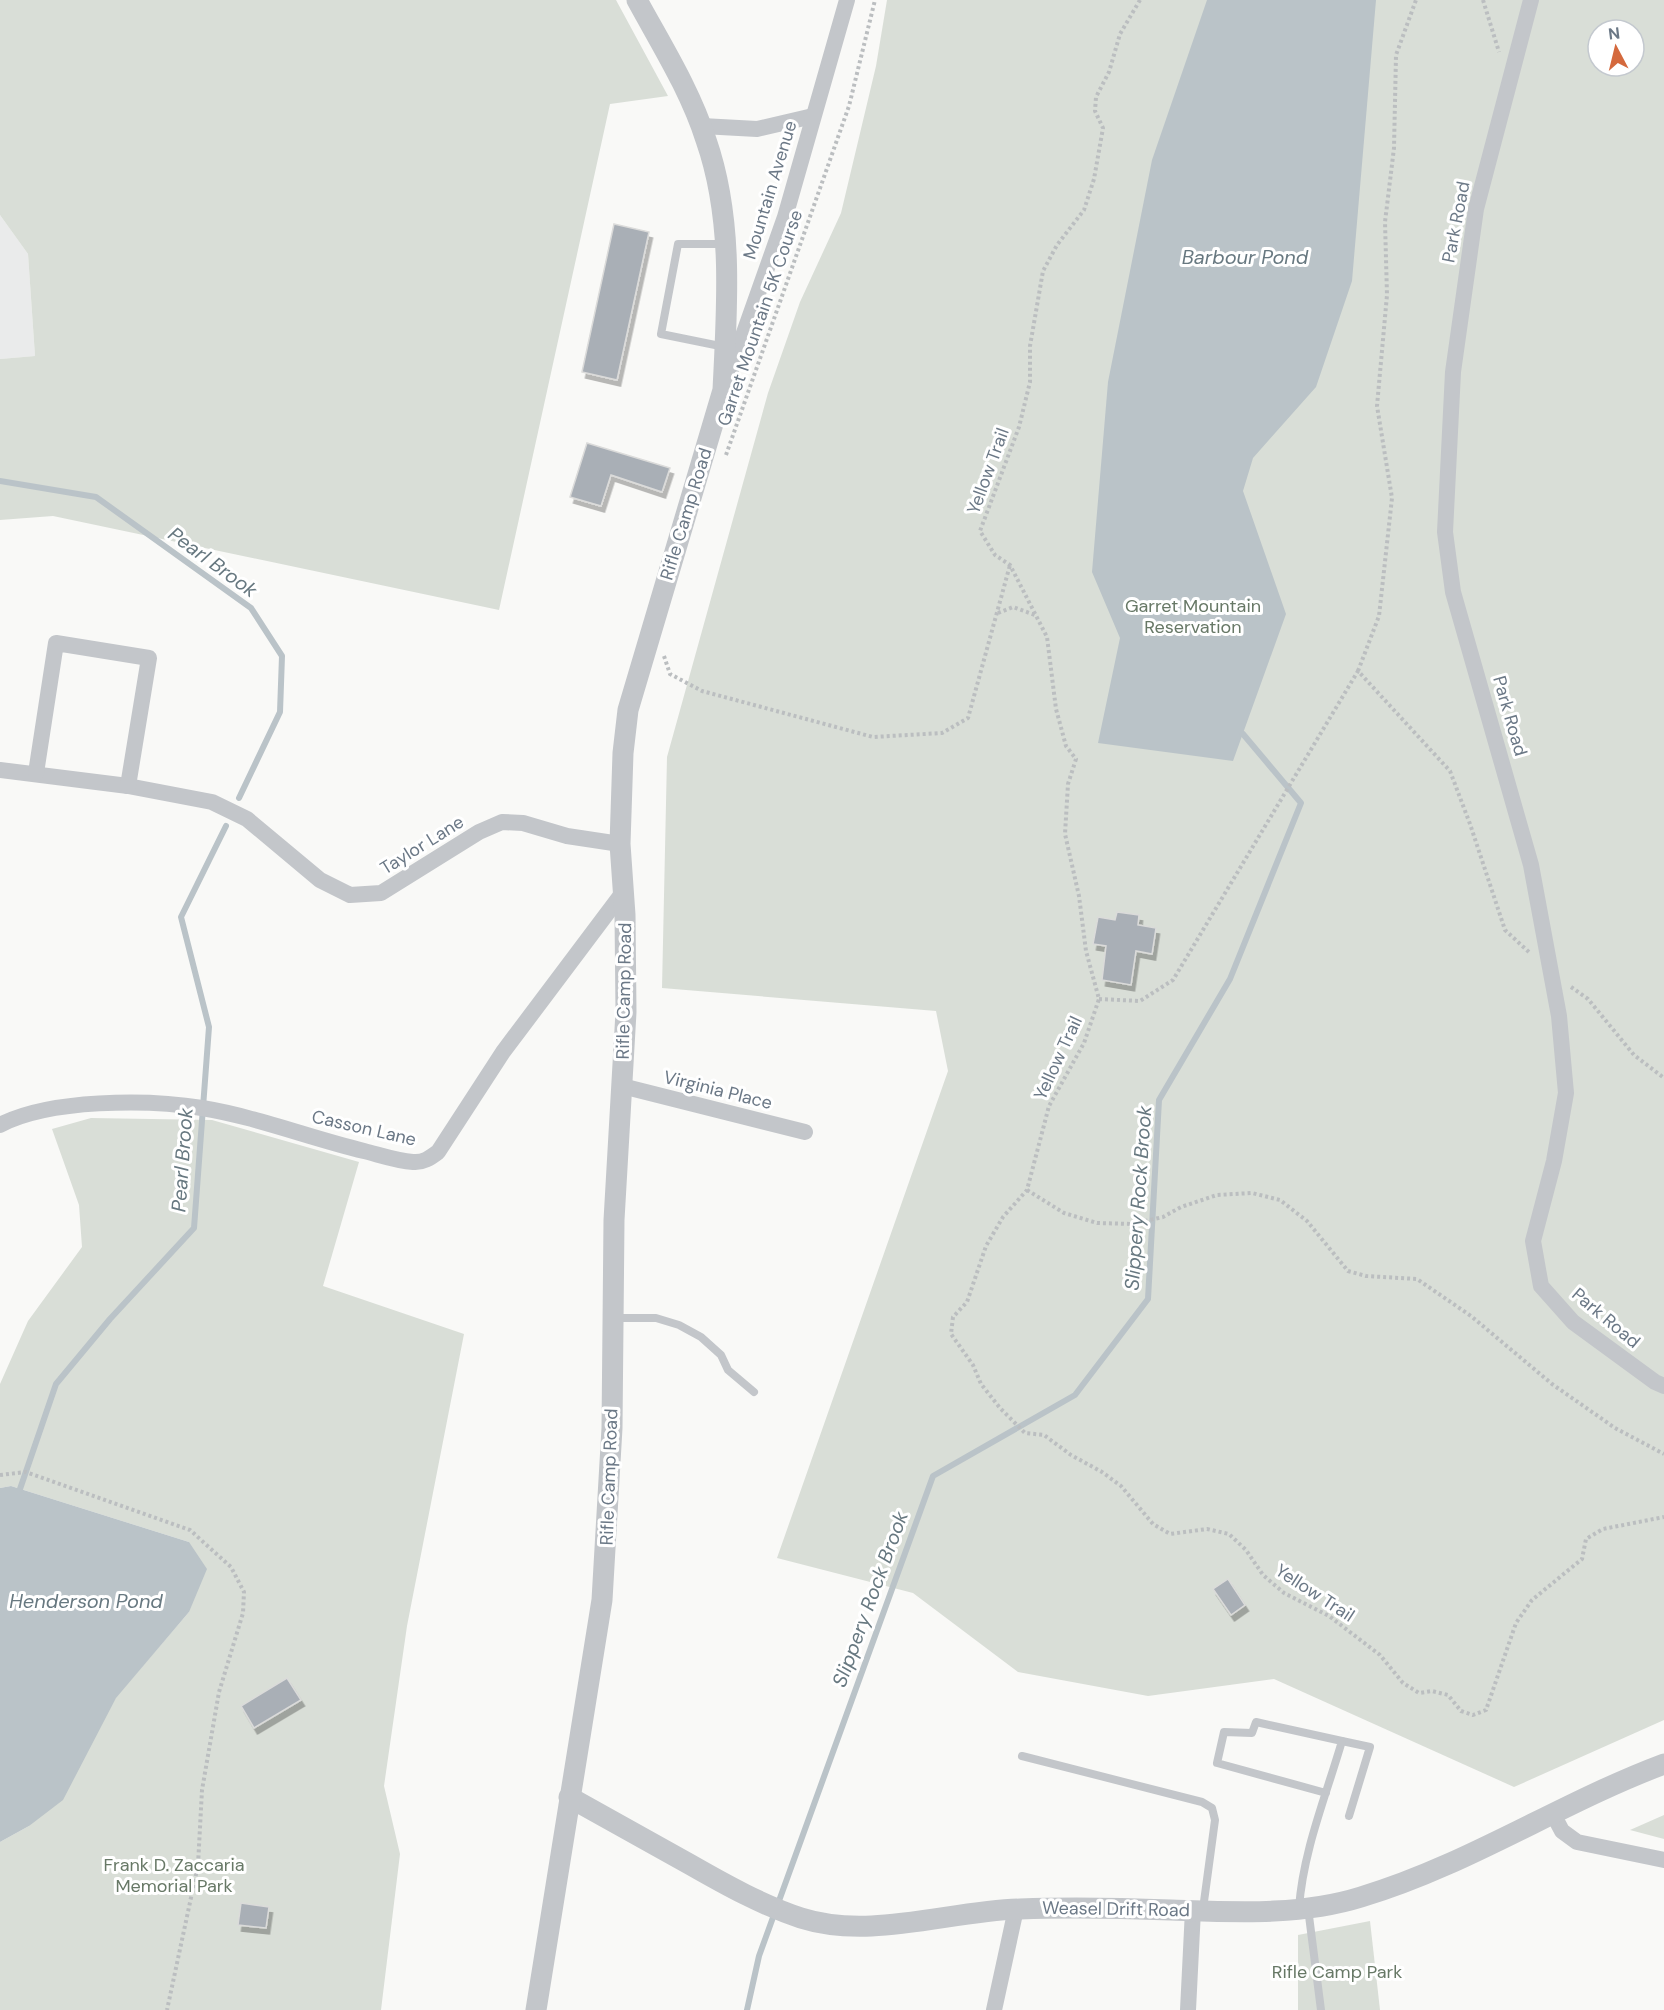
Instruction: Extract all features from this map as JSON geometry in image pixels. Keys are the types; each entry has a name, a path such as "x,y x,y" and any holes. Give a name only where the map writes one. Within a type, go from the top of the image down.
{"street":[{"name":"Rifle Camp Road","path":"536,2010 602,1600 612,1428 614,1220 626,1012 624,891 620,844 623,753 628,710 723,390 726,347 728,285 726,244 719,189 702,126 637,0"},
{"name":"Mountain Avenue","path":"723,390 785,217 847,0"},
{"name":"Park Road","path":"1531,0 1476,209 1453,372 1445,532 1454,592 1523,832 1552,974 1566,1093 1554,1161 1533,1241 1541,1286 1573,1322 1664,1386"},
{"path":"702,126 757,129 813,116"},
{"path":"36,773 56,643 149,658 128,786"},
{"name":"Taylor Lane","path":"0,770 128,786 212,802 247,819 320,880 350,895 381,893 479,832 502,822 523,823 567,836 620,844"},
{"name":"Casson Lane","path":"0,1125 27,1114 67,1106 167,1104 223,1112 385,1156 414,1162 427,1160 438,1152 504,1052 624,891"},
{"name":"Virginia Place","path":"622,1086 805,1132"},
{"name":"Weasel Drift Road","path":"569,1797 746,1896 802,1918 832,1924 864,1925 1016,1909 1100,1907 1257,1912 1303,1908 1359,1898 1406,1882 1491,1846 1610,1784 1664,1764"},
{"path":"1553,1814 1562,1831 1577,1842 1664,1860"},
{"path":"994,2010 1016,1909"},
{"path":"1188,2010 1198,1910"}],"lane":[{"path":"726,244 678,244 661,334 726,347"},
{"path":"613,1318 656,1318 680,1325 701,1337 721,1355 728,1370 754,1392"},
{"path":"1326,1793 1217,1763 1224,1732 1252,1733 1256,1722 1370,1747 1349,1816"},
{"path":"1321,2010 1303,1908 1301,1878 1341,1741"},
{"path":"1022,1756 1202,1802 1212,1808 1215,1820 1198,1910"}],"path":[{"name":"Garret Mountain 5K Course","path":"724,463 849,106 875,0"},
{"name":"Yellow Trail","path":"1140,0 1120,34 1109,72 1096,97 1095,111 1102,128 1094,179 1084,210 1057,245 1043,270 1030,346 1030,382 1018,427 980,531 995,555 1010,565 1047,637 1056,709 1066,746 1076,759 1068,784 1065,834 1079,896 1086,951 1099,999 1084,1043 1049,1106 1027,1190 1003,1217 986,1246 967,1302 953,1317 951,1334 973,1365 988,1392 1025,1432 1044,1435 1121,1486 1153,1524 1170,1534 1207,1529 1229,1534 1246,1550 1263,1575 1284,1593 1329,1616 1380,1655 1403,1683 1419,1693 1432,1691 1448,1695 1461,1711 1473,1715 1486,1710 1516,1623 1532,1600 1582,1559 1586,1539 1603,1529 1664,1517"},
{"path":"1099,999 1140,1001 1173,980 1358,671 1378,616 1392,498 1377,406 1387,295 1385,222 1394,148 1396,55 1416,0"},
{"path":"1483,0 1508,84"},
{"path":"661,648 670,674 702,691 873,737 942,734 968,718 1010,565"},
{"path":"997,614 1013,607 1036,615"},
{"path":"1358,671 1450,771 1505,930 1552,974 1588,999 1634,1055 1664,1078"},
{"path":"1027,1190 1064,1213 1097,1223 1132,1224 1163,1217 1181,1207 1217,1195 1252,1193 1280,1200 1306,1221 1348,1271 1366,1276 1417,1279 1471,1316 1561,1390 1615,1428 1664,1454"},
{"path":"0,1475 26,1472 190,1530 231,1567 244,1592 243,1613 219,1692 202,1790 198,1865 167,2010"}],"shaded area":[{"path":"0,215 28,254 35,356 0,359"}],"green space":[{"path":"0,0 616,0 668,96 610,104 499,610 53,516 0,520 0,359 35,356 28,254 0,215"},
{"name":"Garret Mountain Reservation","path":"887,0 1664,0 1664,1720 1514,1787 1274,1679 1148,1696 1018,1672 913,1593 777,1558 948,1071 936,1011 662,988 667,757 768,393 800,302 841,213 876,66"},
{"name":"Frank D. Zaccaria Memorial Park","path":"91,1118 212,1120 359,1162 323,1286 464,1334 407,1626 384,1786 400,1854 381,2010 0,2010 0,1842 29,1826 91,1743 116,1697 189,1612 189,1542 11,1486 0,1488 0,1384 28,1321 82,1247 79,1205 52,1129"},
{"path":"1664,1815 1664,1839 1630,1830"},
{"name":"Rifle Camp Park","path":"1370,1921 1380,2010 1298,2010 1298,1935"}],"water":[{"name":"Barbour Pond","path":"1207,0 1376,0 1352,281 1316,387 1253,458 1243,491 1286,614 1233,761 1098,743 1120,638 1092,572 1108,382 1152,160"},
{"name":"Henderson Pond","path":"11,1486 189,1542 207,1569 189,1612 116,1698 63,1800 29,1826 0,1842 0,1488"}],"building":[{"path":"614,224 649,232 617,380 582,372"},
{"path":"587,443 670,468 662,492 611,475 601,506 570,497"},
{"path":"1117,912 1139,915 1138,925 1156,928 1152,954 1136,951 1131,985 1102,980 1106,946 1093,944 1098,917 1115,920"},
{"path":"1228,1579 1245,1605 1231,1615 1213,1589"},
{"path":"287,1678 301,1700 254,1728 241,1706"},
{"path":"241,1903 269,1907 266,1928 238,1925"}],"waterway":[{"name":"Pearl Brook","path":"0,481 96,497 251,608 282,656 280,712 239,798"},
{"name":"Slippery Rock Brook","path":"747,2010 759,1956 933,1476 1075,1395 1148,1299 1159,1100 1230,979 1301,803 1243,734"},
{"name":"Pearl Brook","path":"20,1489 56,1384 110,1319 194,1228 209,1027 181,917 226,826"}]}
